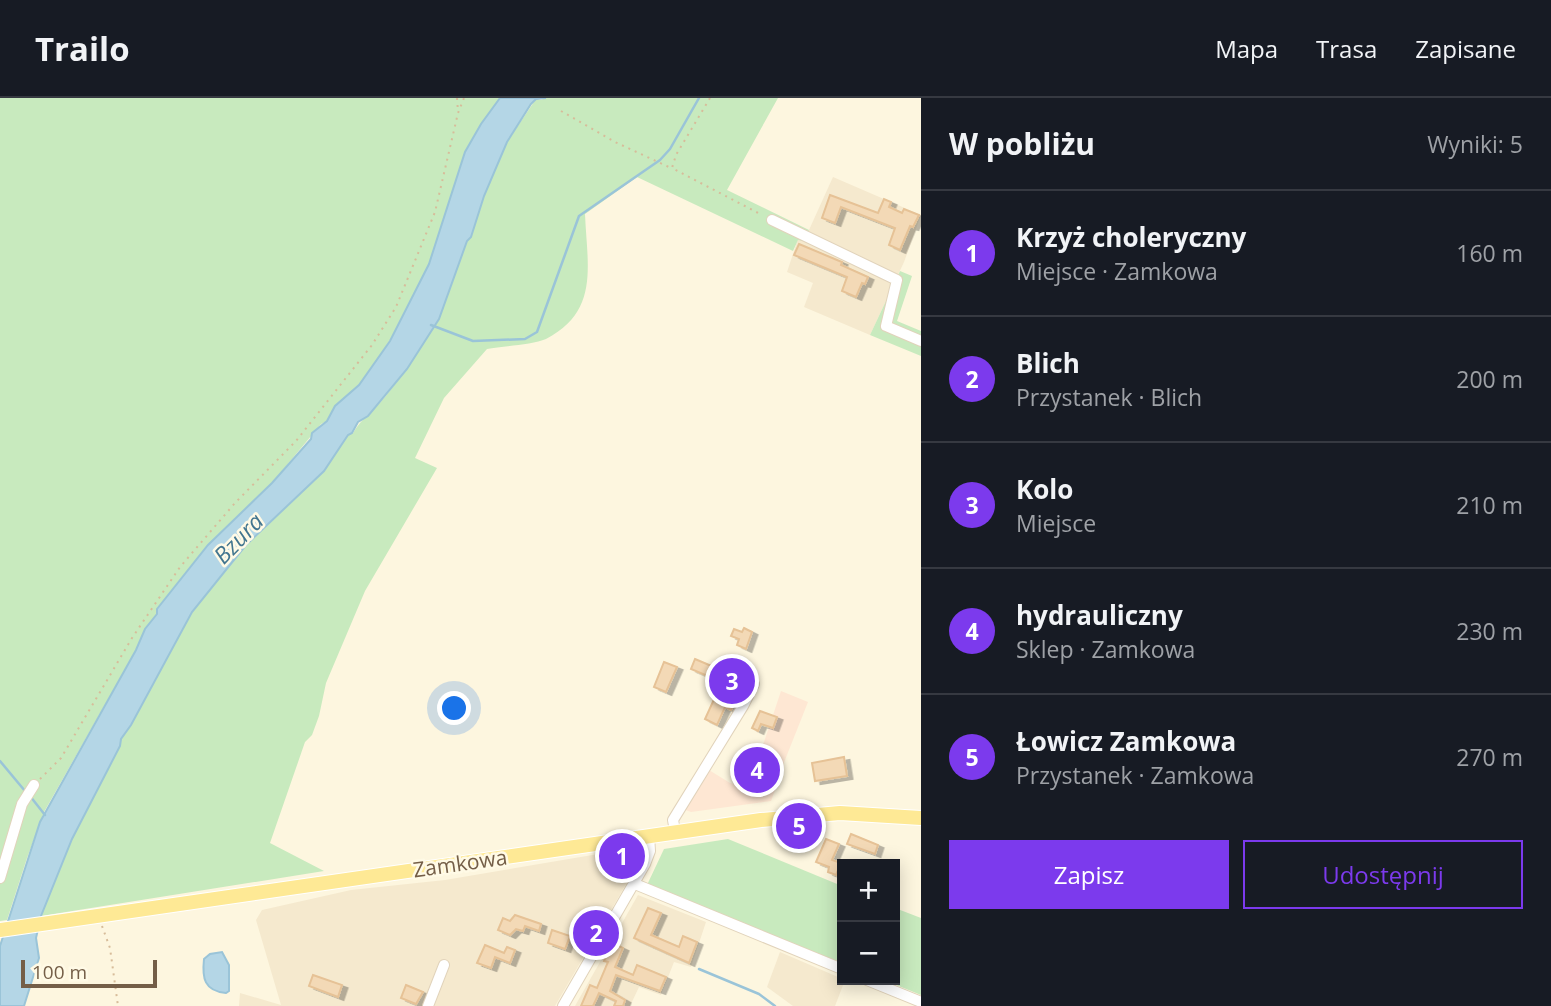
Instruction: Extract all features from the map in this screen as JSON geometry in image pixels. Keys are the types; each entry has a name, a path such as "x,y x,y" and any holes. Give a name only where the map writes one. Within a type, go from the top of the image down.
{"main road":[{"name":"Zamkowa","path":"0,930 675,831 823,814 921,818"}],"street":[{"path":"772,220 897,280 886,326 921,341"},
{"path":"675,831 673,820 754,684"},
{"path":"0,878 22,804 34,785"},
{"path":"563,1006 635,884 650,851 649,835"},
{"path":"635,884 837,968"},
{"path":"428,1006 444,965"},
{"path":"879,985 921,1002"}],"path":[{"path":"457,98 458,113"},
{"path":"34,785 61,758 132,638 180,566 235,503 296,442 372,345 396,307 435,212 458,113 464,98"},
{"path":"672,168 676,155 710,98"},
{"path":"561,111 615,142 772,220"},
{"path":"101,926 110,948 118,1006"}],"shaded area":[{"path":"833,177 921,215 904,262 870,335 804,307 813,283 787,272 798,239 804,241"},
{"path":"781,691 808,702 771,801 691,812 683,809 709,770 730,783 745,786 758,760"},
{"path":"628,849 635,857 636,867 555,1006 239,1006 240,993 281,1005 256,920 262,910 351,890 445,880"},
{"path":"638,895 706,922 691,967 674,962 661,995 639,987 630,1006 575,1006"},
{"path":"780,952 837,977 837,985 843,985 835,1006 793,1006 767,987"}],"green space":[{"path":"0,98 500,98 465,152 429,264 398,327 359,385 335,406 327,421 321,424 272,483 208,545 158,609 44,812 7,920 0,921"},
{"path":"778,98 727,190 809,230 804,241 798,240 793,251 637,177 585,214 588,269 583,301 575,315 563,328 546,339 487,349 444,398 415,458 437,468 365,591 326,683 319,716 312,735 305,742 270,843 324,871 41,916 72,839 120,746 121,739 192,612 246,545 324,471 348,435 353,433 385,397 410,364 439,319 484,196 507,142 536,99"},
{"path":"900,271 912,276 897,321 921,331 921,356 870,335"},
{"path":"728,839 837,884 837,961 647,885 664,849"},
{"path":"900,910 921,918 921,995 896,985 900,985"}],"water":[{"name":"Bzura","path":"500,98 546,98 536,99 531,104 507,142 484,196 439,319 407,369 368,416 358,422 324,471 246,545 192,612 121,739 120,746 72,839 41,916 36,938 39,958 24,1006 0,1006 0,946 40,822 136,650 145,629 157,614 157,609 208,545 272,483 311,439 312,433 327,421 335,406 359,385 390,341 429,264 465,152"},
{"path":"222,952 229,965 229,991 226,993 213,990 204,978 204,959 210,954"}],"building":[{"path":"830,195 878,213 884,199 891,202 889,207 902,213 904,209 919,215 913,227 910,226 900,250 889,245 895,228 841,207 835,223 822,218"},
{"path":"799,244 842,262 841,265 868,277 856,297 842,291 847,277 794,255"},
{"path":"744,628 752,632 746,649 737,645 739,639 731,636 734,629 742,632"},
{"path":"695,659 742,679 731,710 725,707 717,725 705,719 722,682 691,669"},
{"path":"664,662 677,667 666,692 654,687"},
{"path":"760,711 777,717 773,728 761,724 758,731 752,728"},
{"path":"760,750 767,753 754,785 747,782"},
{"path":"844,757 847,776 815,781 812,763"},
{"path":"851,834 878,845 875,854 847,844"},
{"path":"826,839 839,844 832,860 837,862 836,875 828,872 829,867 816,862"},
{"path":"648,908 661,913 651,935 679,947 683,936 697,942 689,963 634,938"},
{"path":"515,915 541,924 539,931 525,926 523,931 516,929 510,935 498,930 503,918 510,921"},
{"path":"552,930 570,936 565,949 548,943"},
{"path":"612,943 623,948 615,967 633,975 637,965 666,977 660,991 616,975 610,991 625,1000 623,1006 614,1006 616,1001 599,993 593,1006 581,1006 590,985 597,988 608,962 604,961"},
{"path":"485,945 504,953 507,947 515,950 510,963 495,957 491,968 477,963"},
{"path":"313,975 342,985 338,997 309,986"},
{"path":"406,985 423,992 416,1004 401,998"}],"waterway":[{"path":"431,325 473,341 525,339 537,332 579,216 660,160 670,149 699,98"},
{"path":"0,761 25,791"},
{"path":"30,796 45,815"},
{"path":"699,969 759,994 775,1006"}],"place":[{"name":"Kolo","path":"732,681"},
{"name":"hydrauliczny","path":"757,770"},
{"name":"Łowicz Zamkowa","path":"799,826"},
{"name":"Krzyż choleryczny","path":"622,856"},
{"name":"Blich","path":"596,933"}]}
